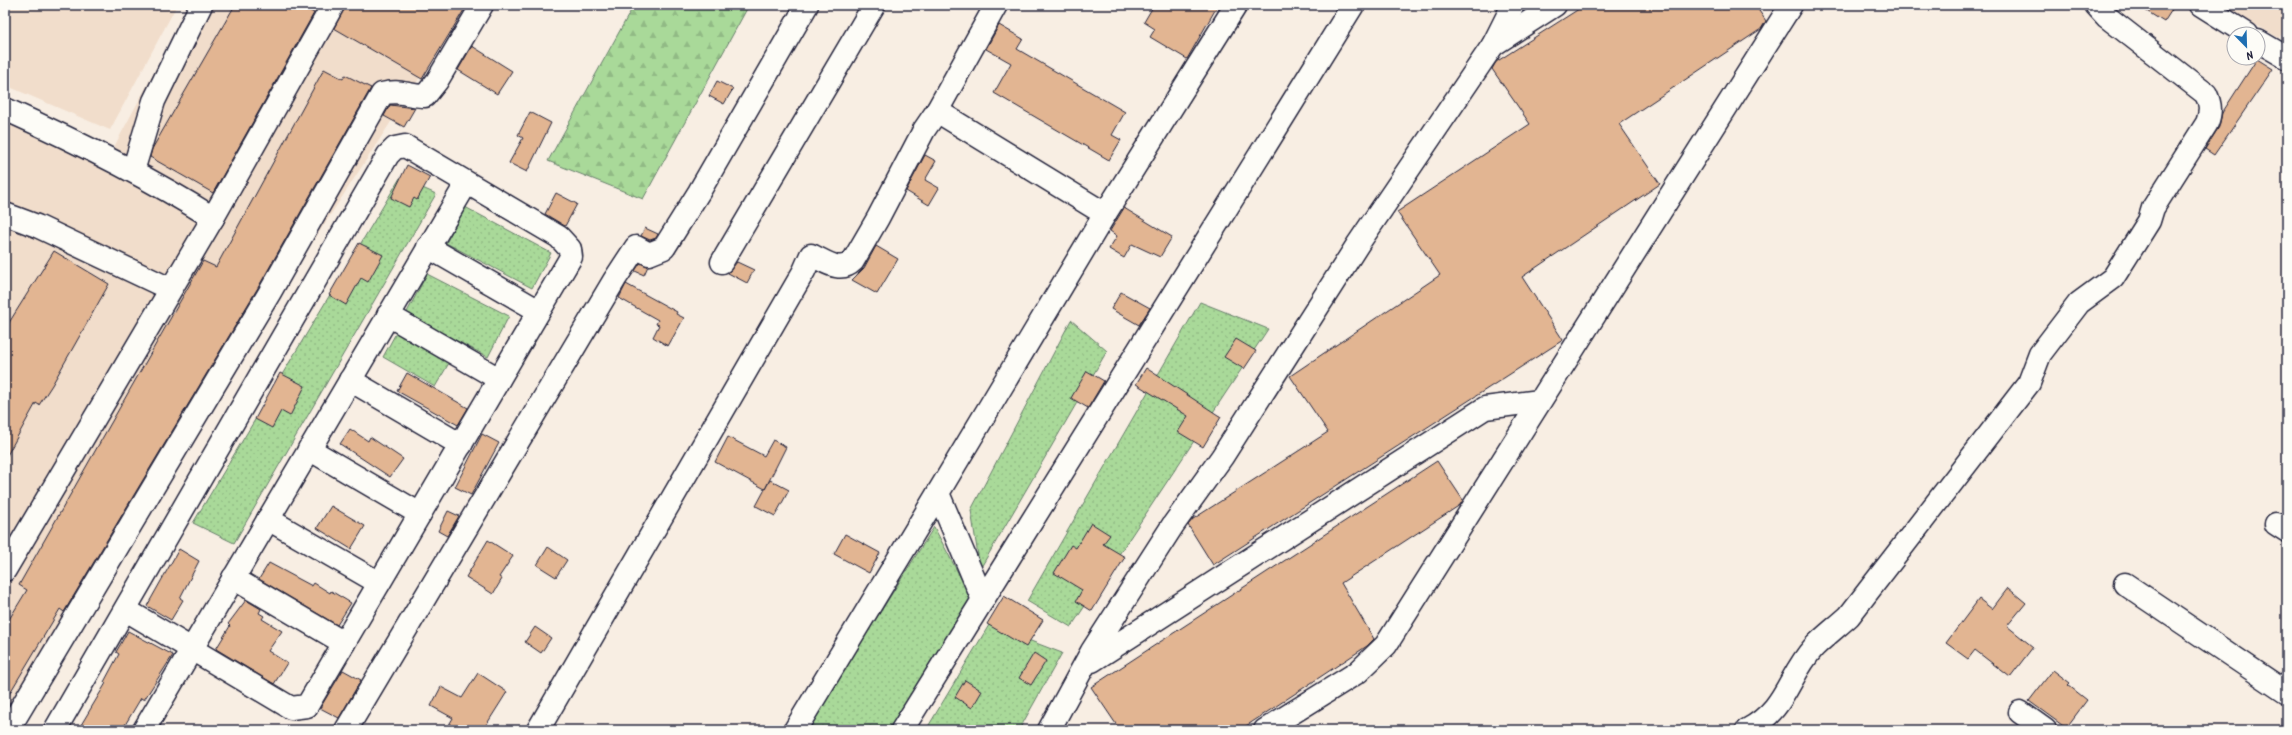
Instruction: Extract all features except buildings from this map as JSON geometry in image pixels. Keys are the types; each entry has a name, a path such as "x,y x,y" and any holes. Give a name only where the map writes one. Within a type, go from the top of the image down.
{"street":[{"path":"133,171 154,101 201,5"},
{"path":"5,570 213,218 333,5"},
{"path":"8,730 270,292 382,94 396,90 412,96 425,96 437,81 482,5"},
{"path":"346,730 615,279 636,247 649,254 664,248 699,192 807,5"},
{"path":"722,262 874,5"},
{"path":"538,730 687,476 804,271 811,255 838,267 848,265 853,261 878,218 924,130 937,112 996,5"},
{"path":"795,730 1105,214 1236,5"},
{"path":"902,730 1354,5"},
{"path":"1049,730 1083,668 1173,525 1222,457 1358,244 1493,45 1513,5"},
{"path":"1493,45 1555,5"},
{"path":"1265,730 1358,672 1386,645 1791,5"},
{"path":"1747,730 1762,722 1776,709 1798,669 1815,647 1854,610 2029,383 2040,354 2070,313 2091,294 2113,278 2149,221 2153,208 2207,123 2211,112 2210,102 2206,94 2107,17 2096,5"},
{"path":"2201,5 2234,26"},
{"path":"2266,46 2287,58"},
{"path":"5,109 72,139 133,171 213,218"},
{"path":"937,112 1105,214"},
{"path":"55,730 126,610 388,155 395,148 405,146 466,184 559,237 570,249 571,257 306,706 291,708 126,610"},
{"path":"144,730 466,184"},
{"path":"5,214 37,226 170,289"},
{"path":"428,247 539,311"},
{"path":"388,315 499,379"},
{"path":"350,380 461,444"},
{"path":"1083,668 1102,652 1485,408 1540,400"},
{"path":"309,449 420,514"},
{"path":"938,493 983,600"},
{"path":"268,519 379,583"},
{"path":"233,578 344,643"},
{"path":"2125,584 2287,693"},
{"path":"2020,712 2045,730"}],"shaded area":[{"path":"5,5 177,5 110,130 5,85"},
{"path":"190,5 467,5 5,715 5,107 114,147"},
{"path":"2221,5 2287,5 2287,27 2279,38 2266,31 2266,26 2258,26"}],"green space":[{"path":"634,5 749,5 643,199 548,161"},
{"path":"400,178 436,194 234,543 193,523"},
{"path":"465,207 551,253 532,288 446,243"},
{"path":"427,274 509,316 488,357 406,314"},
{"path":"1200,302 1268,329 1071,627 1027,601"},
{"path":"1071,320 1107,351 980,569 971,510"},
{"path":"396,333 449,363 435,387 383,357"},
{"path":"934,527 974,603 895,730 806,730"},
{"path":"989,625 1062,653 1019,730 926,730"}]}
